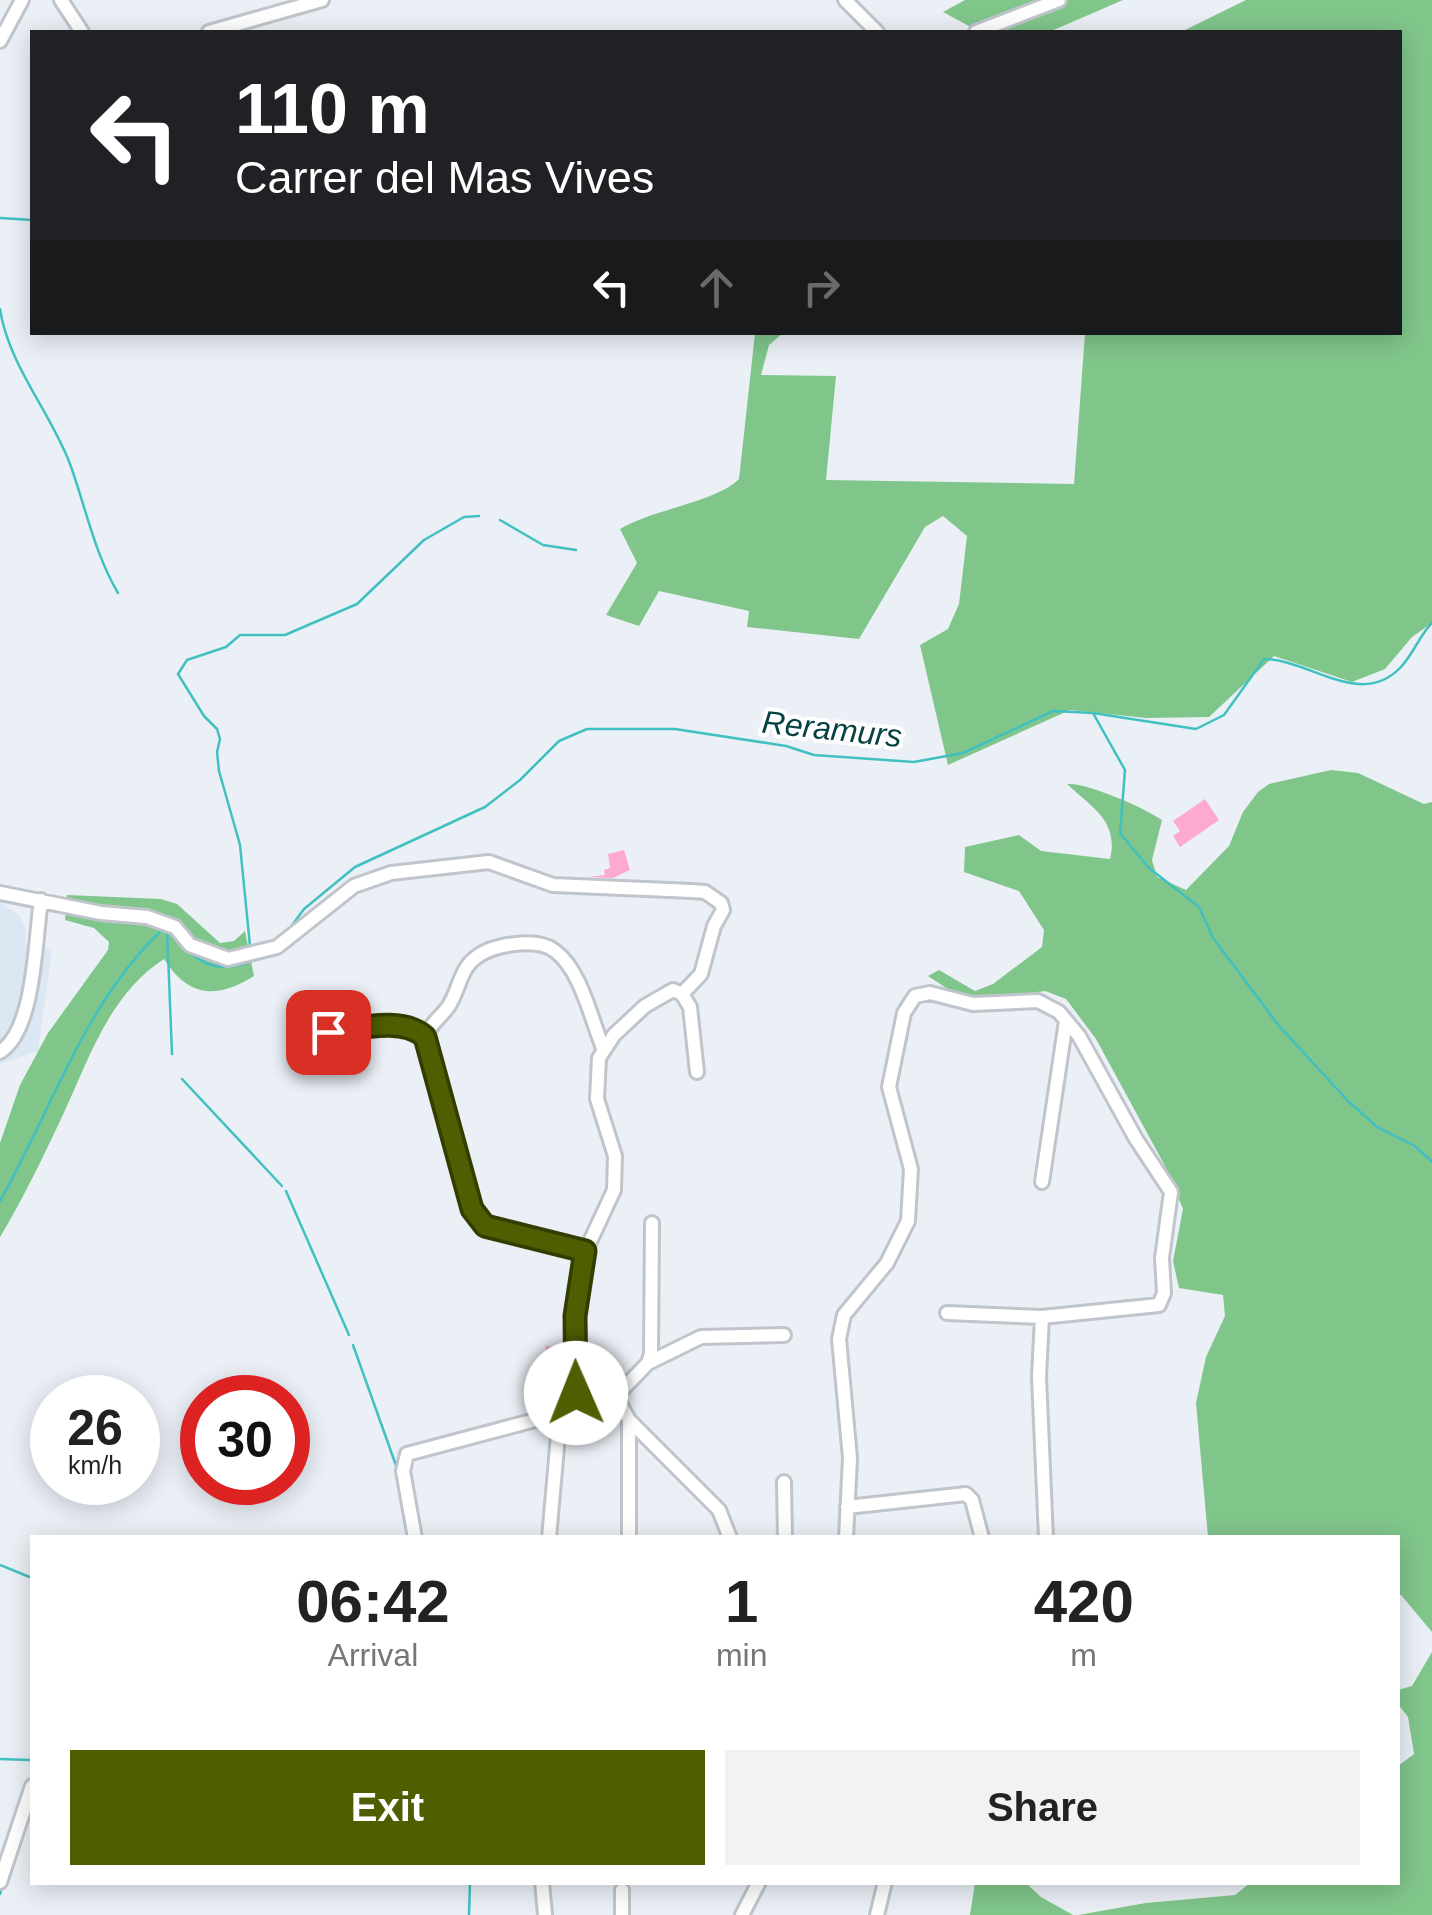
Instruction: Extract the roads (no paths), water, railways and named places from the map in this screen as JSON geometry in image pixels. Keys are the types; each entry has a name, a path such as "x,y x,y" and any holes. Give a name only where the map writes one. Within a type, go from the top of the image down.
{"street":[{"path":"0,41 22,0"},
{"path":"61,0 81,30"},
{"path":"216,30 322,0"},
{"path":"844,0 875,30"},
{"path":"981,30 1059,0"},
{"path":"0,893 162,922 175,928 190,945 214,956 244,956 294,936 335,899 373,878 477,862 505,866 553,885 705,892 715,897 723,910 714,926 700,974 682,994"},
{"path":"0,1052 10,1045 24,1020 40,900"},
{"path":"425,1037 448,1006 473,959 526,943 553,948 569,965 602,1048 597,1099 613,1145 614,1190 585,1251 577,1289 576,1393 558,1436 549,1535"},
{"path":"602,1048 645,1006 674,990 682,994 690,1007 696,1072"},
{"path":"846,1535 850,1458 840,1354 841,1324 897,1247 911,1205 909,1158 889,1087 904,1012 915,996 930,993 973,1004 1038,1001 1079,1036 1136,1139 1164,1179 1172,1202 1164,1241 1164,1293 1159,1305 1042,1317 946,1313"},
{"path":"1042,1182 1066,1021"},
{"path":"328,1032 415,1028 425,1037 472,1209 485,1226 585,1251"},
{"path":"648,1363 652,1223"},
{"path":"1042,1317 1039,1376 1046,1535"},
{"path":"415,1535 404,1471 407,1454 554,1415 583,1400 616,1396 648,1363 700,1337 784,1335"},
{"path":"616,1396 629,1420 719,1510 729,1535"},
{"path":"629,1420 629,1535"},
{"path":"784,1482 785,1535"},
{"path":"847,1507 966,1494 972,1500 981,1535"},
{"path":"0,1882 30,1792"},
{"path":"542,1885 545,1915"},
{"path":"742,1915 757,1885"},
{"path":"877,1915 884,1885"},
{"path":"622,1890 622,1915"}],"waterway":[{"path":"0,218 30,220"},
{"path":"0,309 21,369 70,464 96,546 118,593"},
{"path":"250,946 240,845 219,771 220,739 178,674 187,660 226,647 240,635 285,635 357,604 424,540 464,517 479,516"},
{"path":"500,520 543,545 576,550"},
{"name":"Reramurs","path":"290,928 304,909 355,867 485,807 520,780 559,741 587,729 675,729 786,746 814,755 914,762 963,753 1053,711 1093,713 1196,729 1224,715 1264,659 1334,679 1368,684 1385,679 1400,668 1432,623"},
{"path":"1093,713 1125,770 1120,833 1149,868 1199,907 1213,938 1279,1026 1348,1101 1377,1127 1415,1146 1432,1162"},
{"path":"167,928 172,1054"},
{"name":"Reramurs","path":"0,1201 89,1025 134,960 161,931"},
{"name":"Reramurs","path":"189,951 208,964 227,967 268,955"},
{"path":"182,1079 282,1186"},
{"path":"286,1191 349,1335"},
{"path":"353,1345 398,1471"},
{"path":"0,1565 30,1577"},
{"path":"0,1759 30,1760"},
{"path":"0,1894 3,1884"},
{"path":"469,1915 470,1885"}]}
